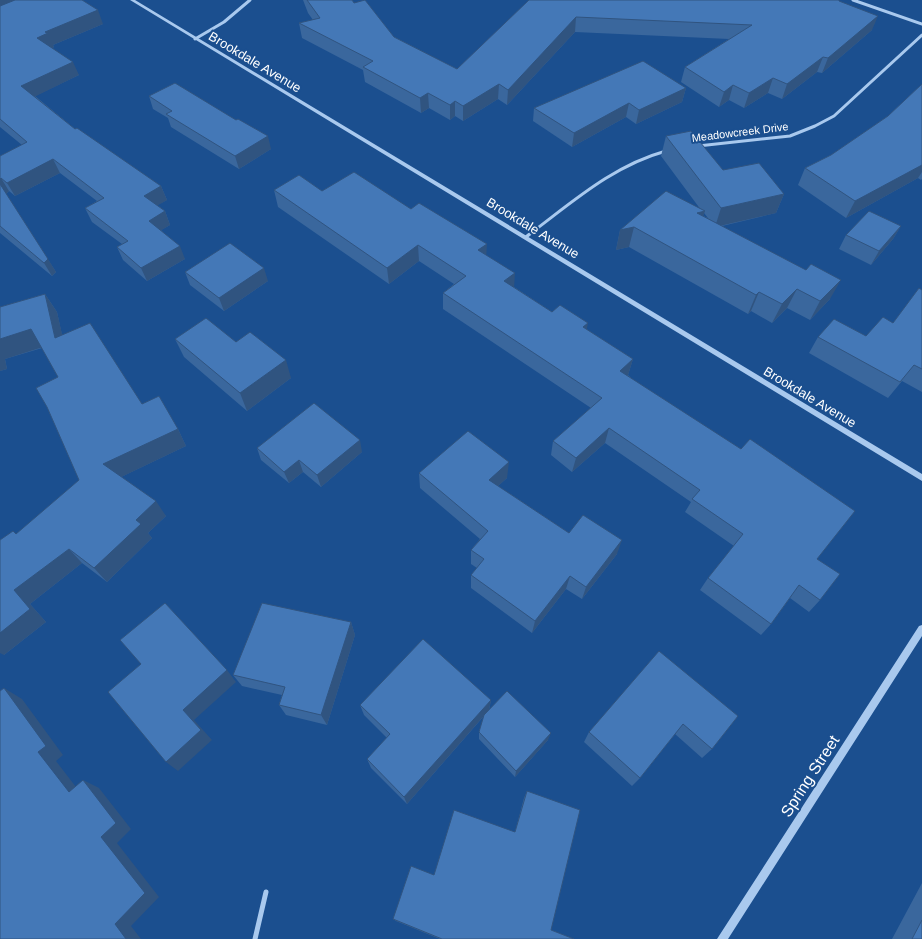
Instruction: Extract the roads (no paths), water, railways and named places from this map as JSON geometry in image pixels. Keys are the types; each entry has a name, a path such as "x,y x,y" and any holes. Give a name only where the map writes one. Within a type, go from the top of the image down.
{"street":[{"name":"Brookdale Avenue","path":"132,0 922,478"},
{"path":"195,39 233,17 250,0"},
{"path":"853,0 922,24"},
{"name":"Meadowcreek Drive","path":"697,146 790,136 815,126 834,116 922,34"},
{"path":"526,237 608,176 637,159 668,151"},
{"name":"Spring Street","path":"722,939 922,629"},
{"path":"255,939 266,892"}]}
